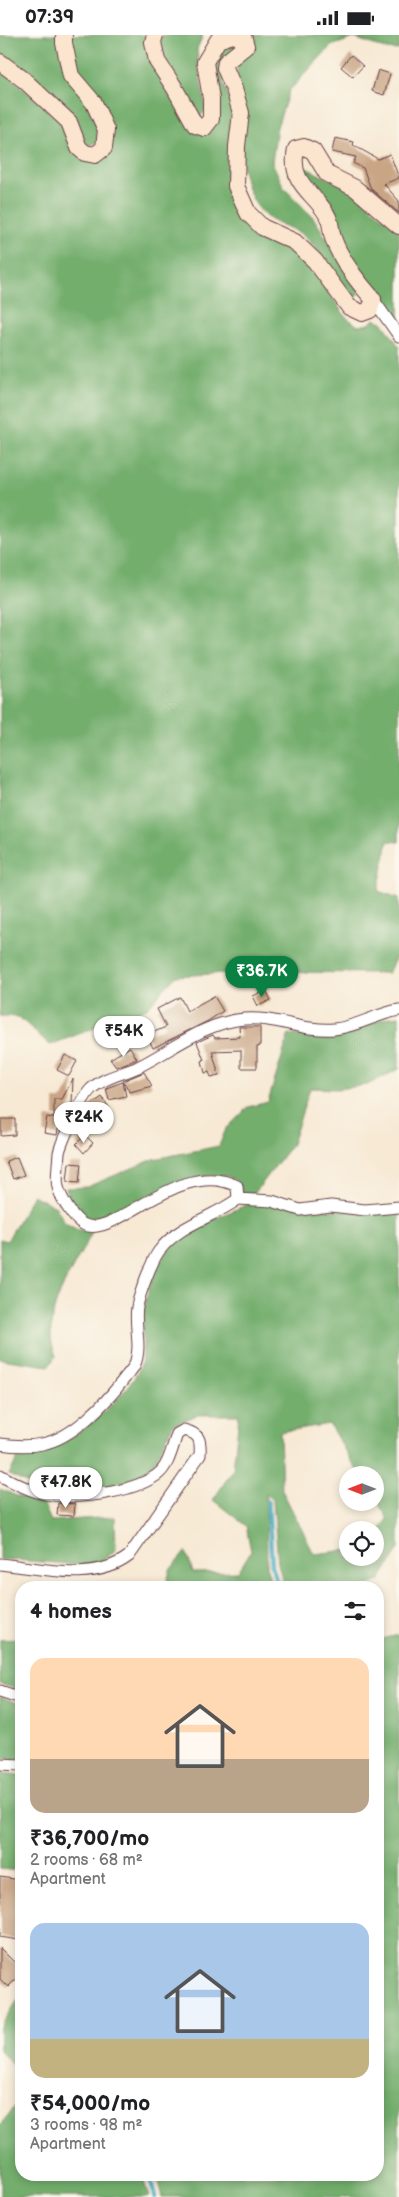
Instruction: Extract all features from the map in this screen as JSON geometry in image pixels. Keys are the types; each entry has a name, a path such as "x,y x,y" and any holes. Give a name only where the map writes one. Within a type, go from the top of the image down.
{"main road":[{"path":"0,63 24,80 69,122 79,148 85,153 95,155 104,148 106,130 94,103 71,77 64,35"},
{"path":"155,35 153,41 157,61 195,125 204,128 211,119 211,99 204,62 218,40 234,35 244,39 246,47 226,62 225,68 241,113 237,146 236,186 248,213 262,227 294,242 315,261 349,307 362,313 370,310 373,299 351,273 334,239 328,218 299,181 293,160 296,149 304,147 313,151 327,173 355,188 399,226"}],"street":[{"path":"373,299 399,336"},
{"path":"238,1199 237,1186 226,1181 184,1183 159,1194 116,1220 95,1227 83,1224 72,1214 58,1186 59,1150 89,1091 100,1081 140,1066 215,1026 230,1021 246,1019 332,1029 353,1026 378,1014 399,1009"},
{"path":"0,1444 17,1446 43,1444 62,1436 84,1422 109,1398 134,1366 138,1351 137,1307 159,1251 183,1229 226,1208 238,1199 272,1201 300,1210 331,1206 365,1211 399,1207"},
{"path":"0,1475 19,1486 46,1494 72,1496 104,1493 129,1487 158,1474 169,1459 177,1434 184,1430 195,1433 201,1440 200,1455 129,1556 118,1564 102,1570 82,1572 0,1564"},
{"path":"0,1691 15,1696"},
{"path":"0,1765 15,1765"}],"green space":[{"path":"0,35 58,35 99,131 96,143 87,146 0,55"},
{"path":"71,35 146,35 147,49 209,130 209,69 225,44 236,47 223,82 232,107 227,178 232,200 246,223 263,238 284,246 319,279 346,317 358,326 369,324 374,319 382,322 399,346 399,842 388,841 378,891 399,898 399,951 388,973 243,972 176,976 147,1008 50,1045 19,1017 0,1016 0,68 64,124 78,154 109,147 76,70"},
{"path":"161,35 203,35 197,49 206,110 199,118 159,47"},
{"path":"253,35 399,35 399,50 386,49 354,38 331,46 289,91 277,127 272,162 284,188 313,217 360,291 356,297 346,294 327,263 310,241 299,232 269,218 259,209 251,196 239,145 235,75 240,61 252,51"},
{"path":"298,164 351,190 399,231 399,330 353,269 346,246 339,238 337,212 301,178"},
{"path":"399,1016 399,1069 367,1085 337,1089 310,1088 292,1144 254,1194 242,1194 239,1184 233,1179 217,1175 199,1177 164,1189 98,1219 89,1220 82,1218 74,1209 66,1188 87,1187 154,1159 219,1146 226,1129 248,1107 268,1102 289,1034 316,1038 337,1038 383,1019"},
{"path":"33,1195 56,1207 65,1223 76,1229 92,1233 64,1283 54,1310 51,1323 51,1337 56,1356 49,1366 0,1359 0,1239 7,1241"},
{"path":"252,1202 330,1210 399,1212 399,1548 380,1580 282,1581 278,1563 273,1500 266,1494 267,1568 270,1581 167,1581 170,1570 186,1551 193,1573 238,1572 251,1551 246,1526 213,1500 233,1470 239,1415 197,1415 173,1425 153,1465 135,1480 94,1489 55,1492 37,1488 9,1475 21,1451 37,1450 59,1444 86,1427 125,1390 142,1362 143,1316 147,1295 154,1275 164,1257 177,1240 197,1227","holes":["329,1424 355,1466 384,1466 383,1511 388,1519 384,1525 384,1566 339,1566 339,1551 314,1554 282,1490 280,1432"]},
{"path":"0,1489 19,1497 42,1501 51,1521 115,1517 116,1550 96,1566 0,1559"},
{"path":"399,1635 399,2197 162,2197 158,2181 384,2181 384,1639"},
{"path":"15,1639 15,1688 0,1684 0,1640"},
{"path":"0,1697 15,1702 15,1759 0,1758"},
{"path":"0,1773 15,1774 15,1870 0,1869"},
{"path":"15,2004 15,2067 0,2050 0,2028"},
{"path":"15,2106 15,2181 144,2181 149,2197 0,2197 0,2125"}],"building":[{"path":"351,55 363,66 353,77 341,67"},
{"path":"378,70 390,74 384,95 372,91"},
{"path":"335,138 354,142 353,145 378,159 390,154 399,178 384,184 399,201 399,213 371,189 363,168 353,163 356,157 332,152"},
{"path":"266,990 271,1000 258,1006 253,996"},
{"path":"214,996 223,1011 208,1021 153,1048 147,1035 166,1027 157,1009 180,997 187,1011"},
{"path":"239,1027 260,1027 260,1046 257,1047 257,1068 241,1068 241,1050 212,1051 219,1075 211,1077 209,1072 205,1073 202,1061 204,1060 197,1042 213,1035 215,1038 240,1037"},
{"path":"130,1047 137,1059 116,1067 110,1059"},
{"path":"65,1055 77,1061 69,1076 57,1070"},
{"path":"144,1072 152,1086 130,1092 123,1081"},
{"path":"73,1079 72,1103 65,1116 54,1116 54,1099 62,1099"},
{"path":"123,1082 126,1096 109,1100 106,1088"},
{"path":"102,1097 110,1109 96,1118 88,1107"},
{"path":"47,1117 60,1119 57,1135 44,1133"},
{"path":"1,1119 15,1119 15,1135 1,1136"},
{"path":"85,1135 93,1143 84,1153 76,1144"},
{"path":"17,1157 24,1175 13,1179 6,1161"},
{"path":"69,1163 81,1164 79,1183 67,1182"},
{"path":"58,1503 75,1504 74,1516 57,1515"},
{"path":"0,1877 15,1879 15,1939 0,1937"},
{"path":"0,1948 15,1963 15,1980 8,1987 0,1979"}],"waterway":[{"path":"268,1502 272,1566 276,1581"},
{"path":"151,2181 155,2197"}]}
